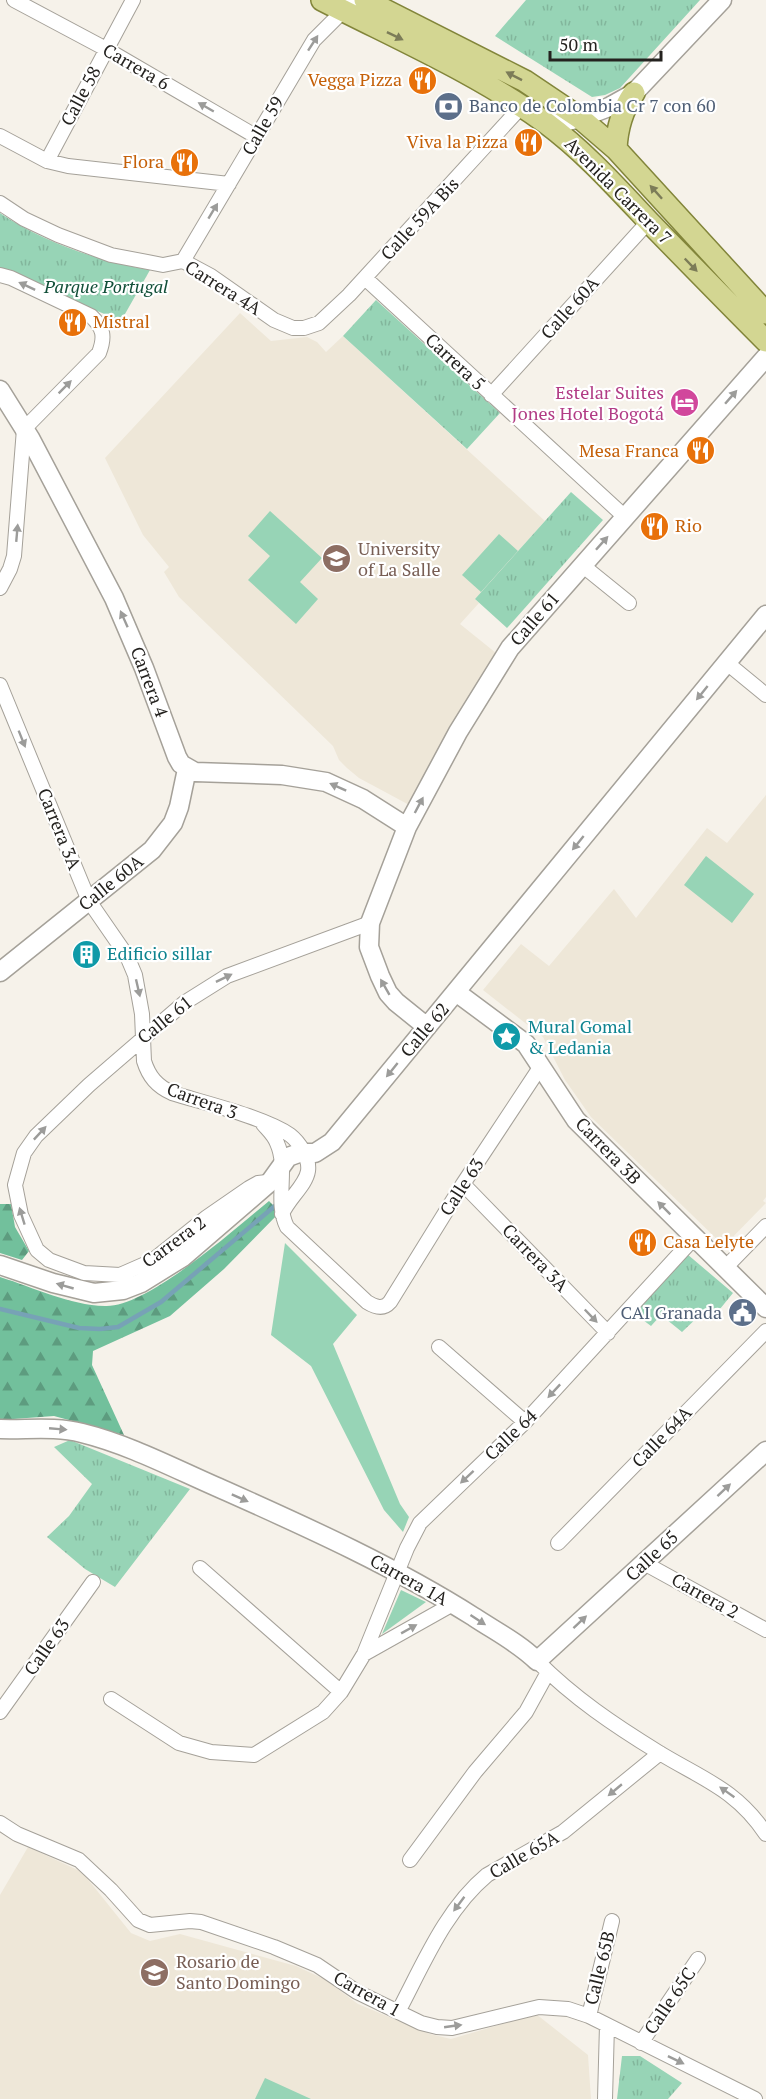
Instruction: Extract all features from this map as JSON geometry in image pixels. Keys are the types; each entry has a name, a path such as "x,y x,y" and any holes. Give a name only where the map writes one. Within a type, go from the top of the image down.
{"main road":[{"name":"Avenida Carrera 7","path":"322,0 348,5 546,123 612,181 766,341"},
{"name":"Avenida Carrera 7","path":"365,0 525,81 580,118 616,149 766,313"},
{"path":"616,149 618,124 634,93"}],"street":[{"name":"Carrera 6","path":"14,0 106,49 257,137"},
{"name":"Calle 58","path":"47,161 133,0"},
{"path":"546,123 580,118 609,107 634,93 722,0"},
{"name":"Calle 59","path":"183,261 314,40 348,5"},
{"name":"Calle 59A Bis","path":"313,326 325,318 365,278 521,107"},
{"path":"0,136 47,161 68,166 229,184"},
{"name":"Carrera 4A","path":"0,203 24,219 58,236 111,255 163,266 183,261 211,276 283,325 293,328 313,326"},
{"name":"Calle 60A","path":"491,395 649,221"},
{"path":"0,275 92,316 99,323 103,332 99,353 24,429 14,556 0,588"},
{"name":"Carrera 5","path":"365,278 625,517"},
{"name":"Calle 61","path":"427,1027 396,1002 384,986 369,947 370,923 407,827 458,732 510,648 766,357"},
{"name":"Carrera 4","path":"0,390 24,429 114,598 144,668 177,757 187,769"},
{"path":"582,565 629,603"},
{"name":"Calle 62","path":"0,1265 83,1292 123,1290 148,1281 183,1257 270,1182 288,1157 315,1153 332,1142 766,615"},
{"path":"727,663 766,695"},
{"name":"Carrera 3A","path":"0,685 89,901 127,956 135,975 140,996 143,1037"},
{"path":"187,769 204,773 282,775 326,782 363,799 407,827"},
{"name":"Calle 60A","path":"0,972 138,863 164,837 179,807 187,769"},
{"name":"Calle 61","path":"15,1185 24,1153 36,1136 143,1037 184,1003 227,976 370,923"},
{"name":"Carrera 3B","path":"456,992 526,1044 576,1120 766,1308"},
{"name":"Carrera 3","path":"143,1037 144,1061 147,1071 161,1088 261,1122 292,1137 304,1153"},
{"name":"Calle 63","path":"282,1214 286,1227 367,1302 379,1308 384,1307 390,1302 463,1184 541,1066"},
{"name":"Carrera 3","path":"261,1122 277,1143 281,1154 282,1214"},
{"path":"282,1214 308,1170 308,1161 304,1153"},
{"name":"Carrera 2","path":"15,1185 21,1215 37,1250 49,1260 84,1273 120,1275 152,1261 207,1216 249,1188 258,1183 270,1182"},
{"name":"Carrera 3A","path":"463,1184 608,1333"},
{"path":"726,1268 766,1226"},
{"name":"Calle 64","path":"111,1700 179,1743 211,1752 254,1755 323,1712 340,1692 364,1654 397,1572 420,1523 525,1422 694,1238"},
{"name":"Calle 64A","path":"558,1543 766,1331"},
{"path":"439,1347 525,1422"},
{"name":"Carrera 1A","path":"0,1429 60,1429 98,1438 144,1455 336,1540 397,1572 520,1647 569,1692 660,1753 726,1791 743,1804 766,1834"},
{"name":"Calle 65","path":"410,1860 475,1772 526,1712 543,1667 644,1563 766,1451"},
{"name":"Carrera 2","path":"644,1563 766,1630"},
{"path":"200,1568 340,1692"},
{"name":"Calle 63","path":"0,1712 93,1582"},
{"name":"Calle 64","path":"364,1654 453,1605"},
{"name":"Calle 65A","path":"398,2012 455,1909 478,1883 487,1875 563,1832 660,1753"},
{"name":"Carrera 1","path":"0,1823 17,1834 79,1860 138,1920 150,1925 190,1920 274,1947 317,1965 357,1992 398,2012 422,2023 444,2028 539,2007 568,2009 589,2016 754,2099"},
{"name":"Calle 65B","path":"589,2016 612,1921"},
{"name":"Calle 65C","path":"641,2043 698,1959"},
{"path":"605,2099 607,2025"}],"shaded area":[{"name":"University of La Salle","path":"240,313 271,341 307,337 317,342 326,352 343,336 545,521 475,599 479,603 460,624 496,653 413,807 359,778 347,768 339,760 333,746 179,597 164,572 169,567 143,535 105,458"},
{"path":"766,795 766,1197 763,1201 766,1203 724,1246 591,1117 565,1080 543,1037 483,990 521,944 549,966 614,889 636,918 707,828 727,843"},
{"name":"Rosario de Santo Domingo","path":"28,1847 82,1872 131,1933 150,1941 180,1934 296,1966 324,1979 358,2004 430,2034 451,2039 536,2014 588,2055 591,2099 0,2099 0,1895"}],"green space":[{"path":"526,0 700,0 620,88 605,95 592,97 495,36"},
{"name":"Parque Portugal","path":"0,213 34,233 72,249 91,256 150,270 121,321 0,270"},
{"path":"376,300 500,413 467,449 343,336"},
{"path":"571,492 603,520 507,628 475,599"},
{"path":"270,511 322,558 300,582 318,599 296,624 248,580 270,556 248,536"},
{"path":"499,534 518,551 481,592 462,575"},
{"path":"706,856 754,894 732,923 684,885"},
{"path":"269,1201 280,1212 224,1269 170,1316 93,1351 92,1365 124,1435 54,1416 0,1420 0,1277 78,1303 105,1306 123,1303 167,1281 214,1247"},
{"path":"0,1204 11,1204 15,1227 29,1251 22,1260 0,1253"},
{"path":"285,1243 357,1315 333,1344 400,1504 409,1517 403,1532 384,1510 311,1366 271,1335"},
{"path":"687,1254 733,1293 711,1320 702,1313 682,1332 661,1315 651,1326 631,1311"},
{"path":"70,1440 190,1489 115,1587 85,1569 47,1537 69,1516 92,1484 54,1447"},
{"path":"401,1590 426,1602 382,1634"},
{"path":"622,2056 640,2056 682,2083 668,2099 617,2099"},
{"path":"265,2078 311,2099 255,2099"}],"waterway":[{"path":"0,1309 79,1328 118,1327 161,1302 276,1205"}],"place":[{"name":"Vegga Pizza","path":"423,80"},
{"name":"Banco de Colombia Cr 7 con 60","path":"448,106"},
{"name":"Viva la Pizza","path":"529,142"},
{"name":"Flora","path":"185,162"},
{"name":"Mistral","path":"72,322"},
{"name":"Estelar Suites Jones Hotel Bogotá","path":"685,403"},
{"name":"Mesa Franca","path":"700,451"},
{"name":"Rio","path":"654,526"},
{"name":"University of La Salle","path":"337,559"},
{"name":"Edificio sillar","path":"86,954"},
{"name":"Mural Gomal & Ledania","path":"507,1037"},
{"name":"Casa Lelyte","path":"642,1242"},
{"name":"CAI Granada","path":"743,1313"},
{"name":"Rosario de Santo Domingo","path":"155,1972"}]}
